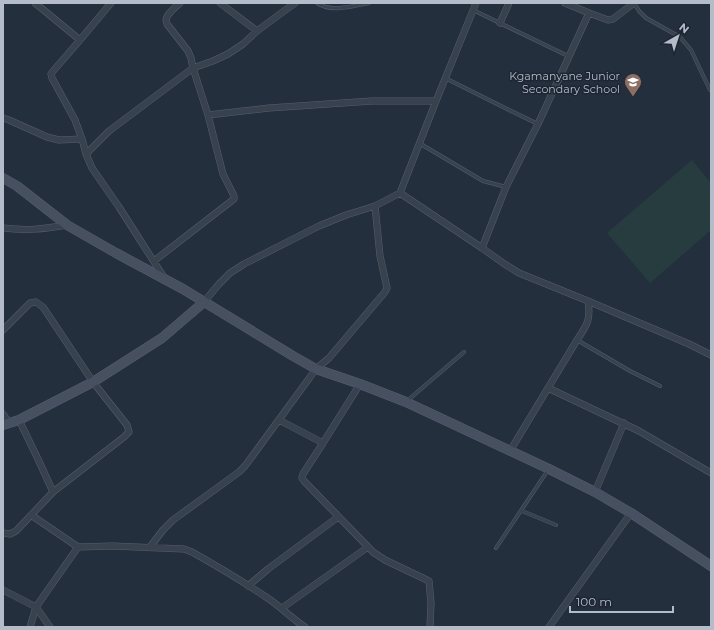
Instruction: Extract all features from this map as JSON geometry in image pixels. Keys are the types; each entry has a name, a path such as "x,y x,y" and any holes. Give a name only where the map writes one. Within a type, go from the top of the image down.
{"street":[{"path":"35,3 80,40"},
{"path":"111,3 51,74 75,120 92,168 119,206 166,280"},
{"path":"154,261 234,199 234,196 223,174 208,115 191,58 188,51 165,21 166,17 180,3"},
{"path":"220,3 257,31"},
{"path":"86,154 109,131 193,68 228,54 295,3"},
{"path":"3,414 6,424 19,420 93,382 162,338 204,302 230,273 244,264 318,226 375,206 400,194 436,100 476,3"},
{"path":"500,23 509,3"},
{"path":"565,3 608,20 613,19 634,3"},
{"path":"482,248 506,187 538,124 589,13"},
{"path":"208,115 269,108 364,101 436,100"},
{"path":"3,118 47,137 59,140 82,140"},
{"path":"3,178 16,186 67,226 116,254 183,289 316,369 406,402 549,469 595,492 632,513 711,566"},
{"path":"400,194 503,263 519,272 689,344 711,355"},
{"path":"150,547 173,520 239,472 245,466 316,369 329,358 385,292 387,288 379,249 375,206"},
{"path":"3,228 28,230 67,226"},
{"path":"510,451 576,340 586,327 590,313 588,301"},
{"path":"3,330 30,303 36,302 43,307 93,382 127,425 129,432 53,492 16,531 10,534 3,533"},
{"path":"360,384 303,474 302,478 373,552 385,560 429,581 431,603 430,627"},
{"path":"548,388 624,423 711,473"},
{"path":"19,420 53,492"},
{"path":"279,420 323,443"},
{"path":"595,492 624,423"},
{"path":"549,627 632,513"},
{"path":"31,515 78,547 150,547 184,549 192,552 265,596 305,627"},
{"path":"248,586 268,569 338,517"},
{"path":"30,627 36,607 78,547"},
{"path":"282,608 368,547"},
{"path":"3,590 36,607 50,627"}],"lane":[{"path":"317,3 332,9 369,3"},
{"path":"634,3 646,18 680,37 691,50 710,90"},
{"path":"473,10 568,56"},
{"path":"445,78 538,124"},
{"path":"419,143 483,180 506,187"},
{"path":"576,340 630,371 660,386"},
{"path":"406,402 464,352"},
{"path":"496,548 549,469"},
{"path":"522,511 556,525"}],"green space":[{"path":"692,160 711,183 711,230 650,283 607,233"}],"place":[{"name":"Kgamanyane Junior Secondary School","path":"633,97"}]}
